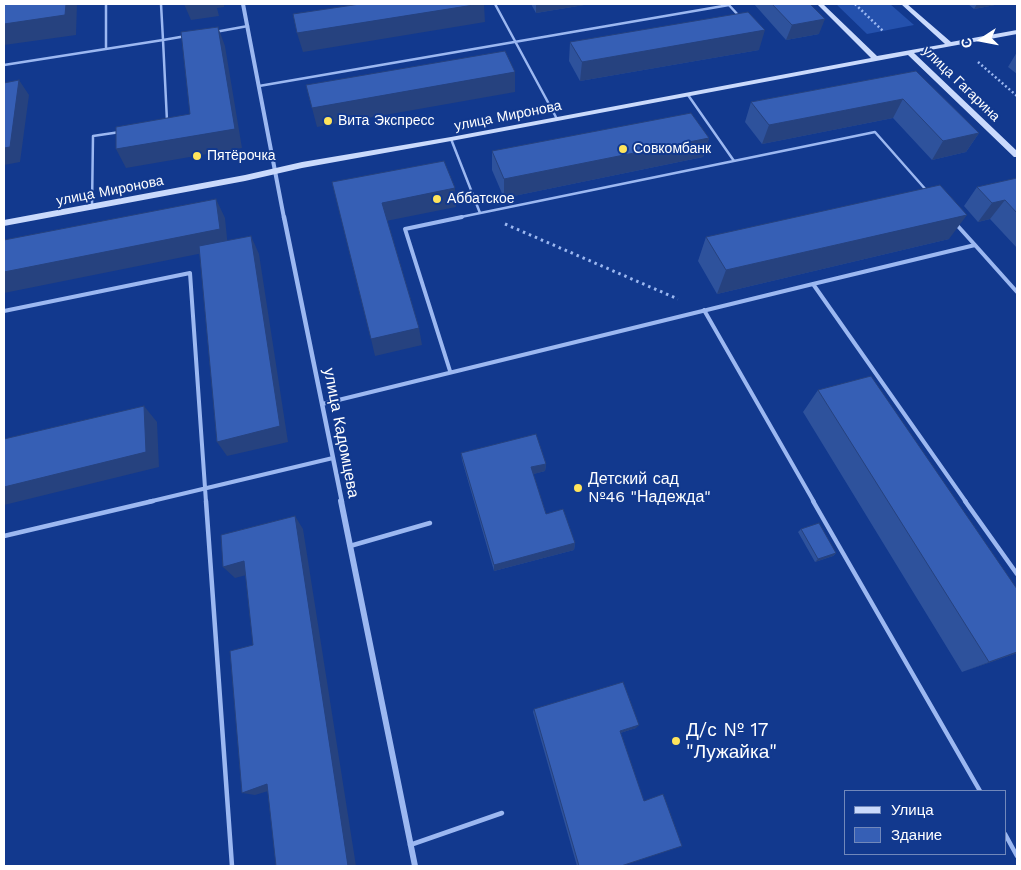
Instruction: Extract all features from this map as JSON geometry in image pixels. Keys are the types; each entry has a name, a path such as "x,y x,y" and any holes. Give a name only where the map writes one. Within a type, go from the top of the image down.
{"main road":[{"path":"820,4 876,60"},
{"name":"улица Гагарина","path":"904,4 950,45"},
{"name":"улица Миронова","path":"4,223 275,172 302,165 688,95 1017,32"},
{"name":"улица Гагарина","path":"910,53 1017,155"}],"street":[{"name":"улица Кадомцева","path":"243,4 415,866"}],"lane":[{"path":"106,4 106,49"},
{"path":"161,4 167,123"},
{"path":"495,4 557,119"},
{"path":"259,86 728,4 740,18"},
{"path":"210,32 248,26"},
{"path":"4,65 191,35"},
{"path":"688,95 734,161"},
{"path":"92,207 93,136 121,131"},
{"path":"450,371 405,228 875,132 931,196"},
{"path":"451,139 480,213"},
{"path":"950,217 1017,292"},
{"path":"322,404 450,371 975,245"},
{"path":"4,312 190,272 232,866"},
{"path":"813,284 1017,574"},
{"path":"704,310 979,790"},
{"path":"4,536 333,458"},
{"path":"350,546 430,523"},
{"path":"410,845 502,813"},
{"path":"1006,836 1017,856"}],"path":[{"path":"855,4 883,31"},
{"path":"978,62 1017,96"},
{"path":"480,213 704,310"}],"shaded area":[{"path":"836,4 890,4 914,25 867,34"}],"building":[{"path":"4,4 66,4 65,15 4,24"},
{"path":"360,4 480,4 297,33 293,14"},
{"path":"772,4 810,4 825,19 792,25"},
{"path":"748,12 765,30 582,62 570,42"},
{"path":"218,27 235,129 116,149 116,127 190,114 181,32"},
{"path":"505,51 515,72 312,108 306,85"},
{"path":"916,71 979,133 943,141 903,99 769,125 751,102"},
{"path":"19,80 10,147 4,148 4,83"},
{"path":"691,113 709,138 504,179 492,151"},
{"path":"444,161 455,188 382,203 419,328 371,339 332,182"},
{"path":"1017,178 1017,213 1005,200 992,203 977,187"},
{"path":"940,185 967,215 726,270 706,237"},
{"path":"216,199 220,229 4,272 4,240"},
{"path":"251,236 280,426 217,442 199,246"},
{"path":"871,376 1017,589 1017,652 989,662 818,390"},
{"path":"144,406 146,452 4,487 4,439"},
{"path":"536,434 546,464 531,467 546,514 563,509 575,543 494,565 461,453"},
{"path":"295,516 348,866 276,866 267,784 242,793 230,651 253,645 244,561 223,567 221,535"},
{"path":"819,523 836,553 818,559 801,529"},
{"path":"623,682 639,725 620,731 644,801 663,794 682,846 621,866 579,866 534,709"}],"place":[{"name":"Вита Экспресс","path":"328,121"},
{"name":"Совкомбанк","path":"623,149"},
{"name":"Пятёрочка","path":"197,156"},
{"name":"Аббатское","path":"437,199"},
{"name":"Детский сад №46 \"Надежда\"","path":"578,488"},
{"name":"Д/с № 17 \"Лужайка\"","path":"676,741"}]}
